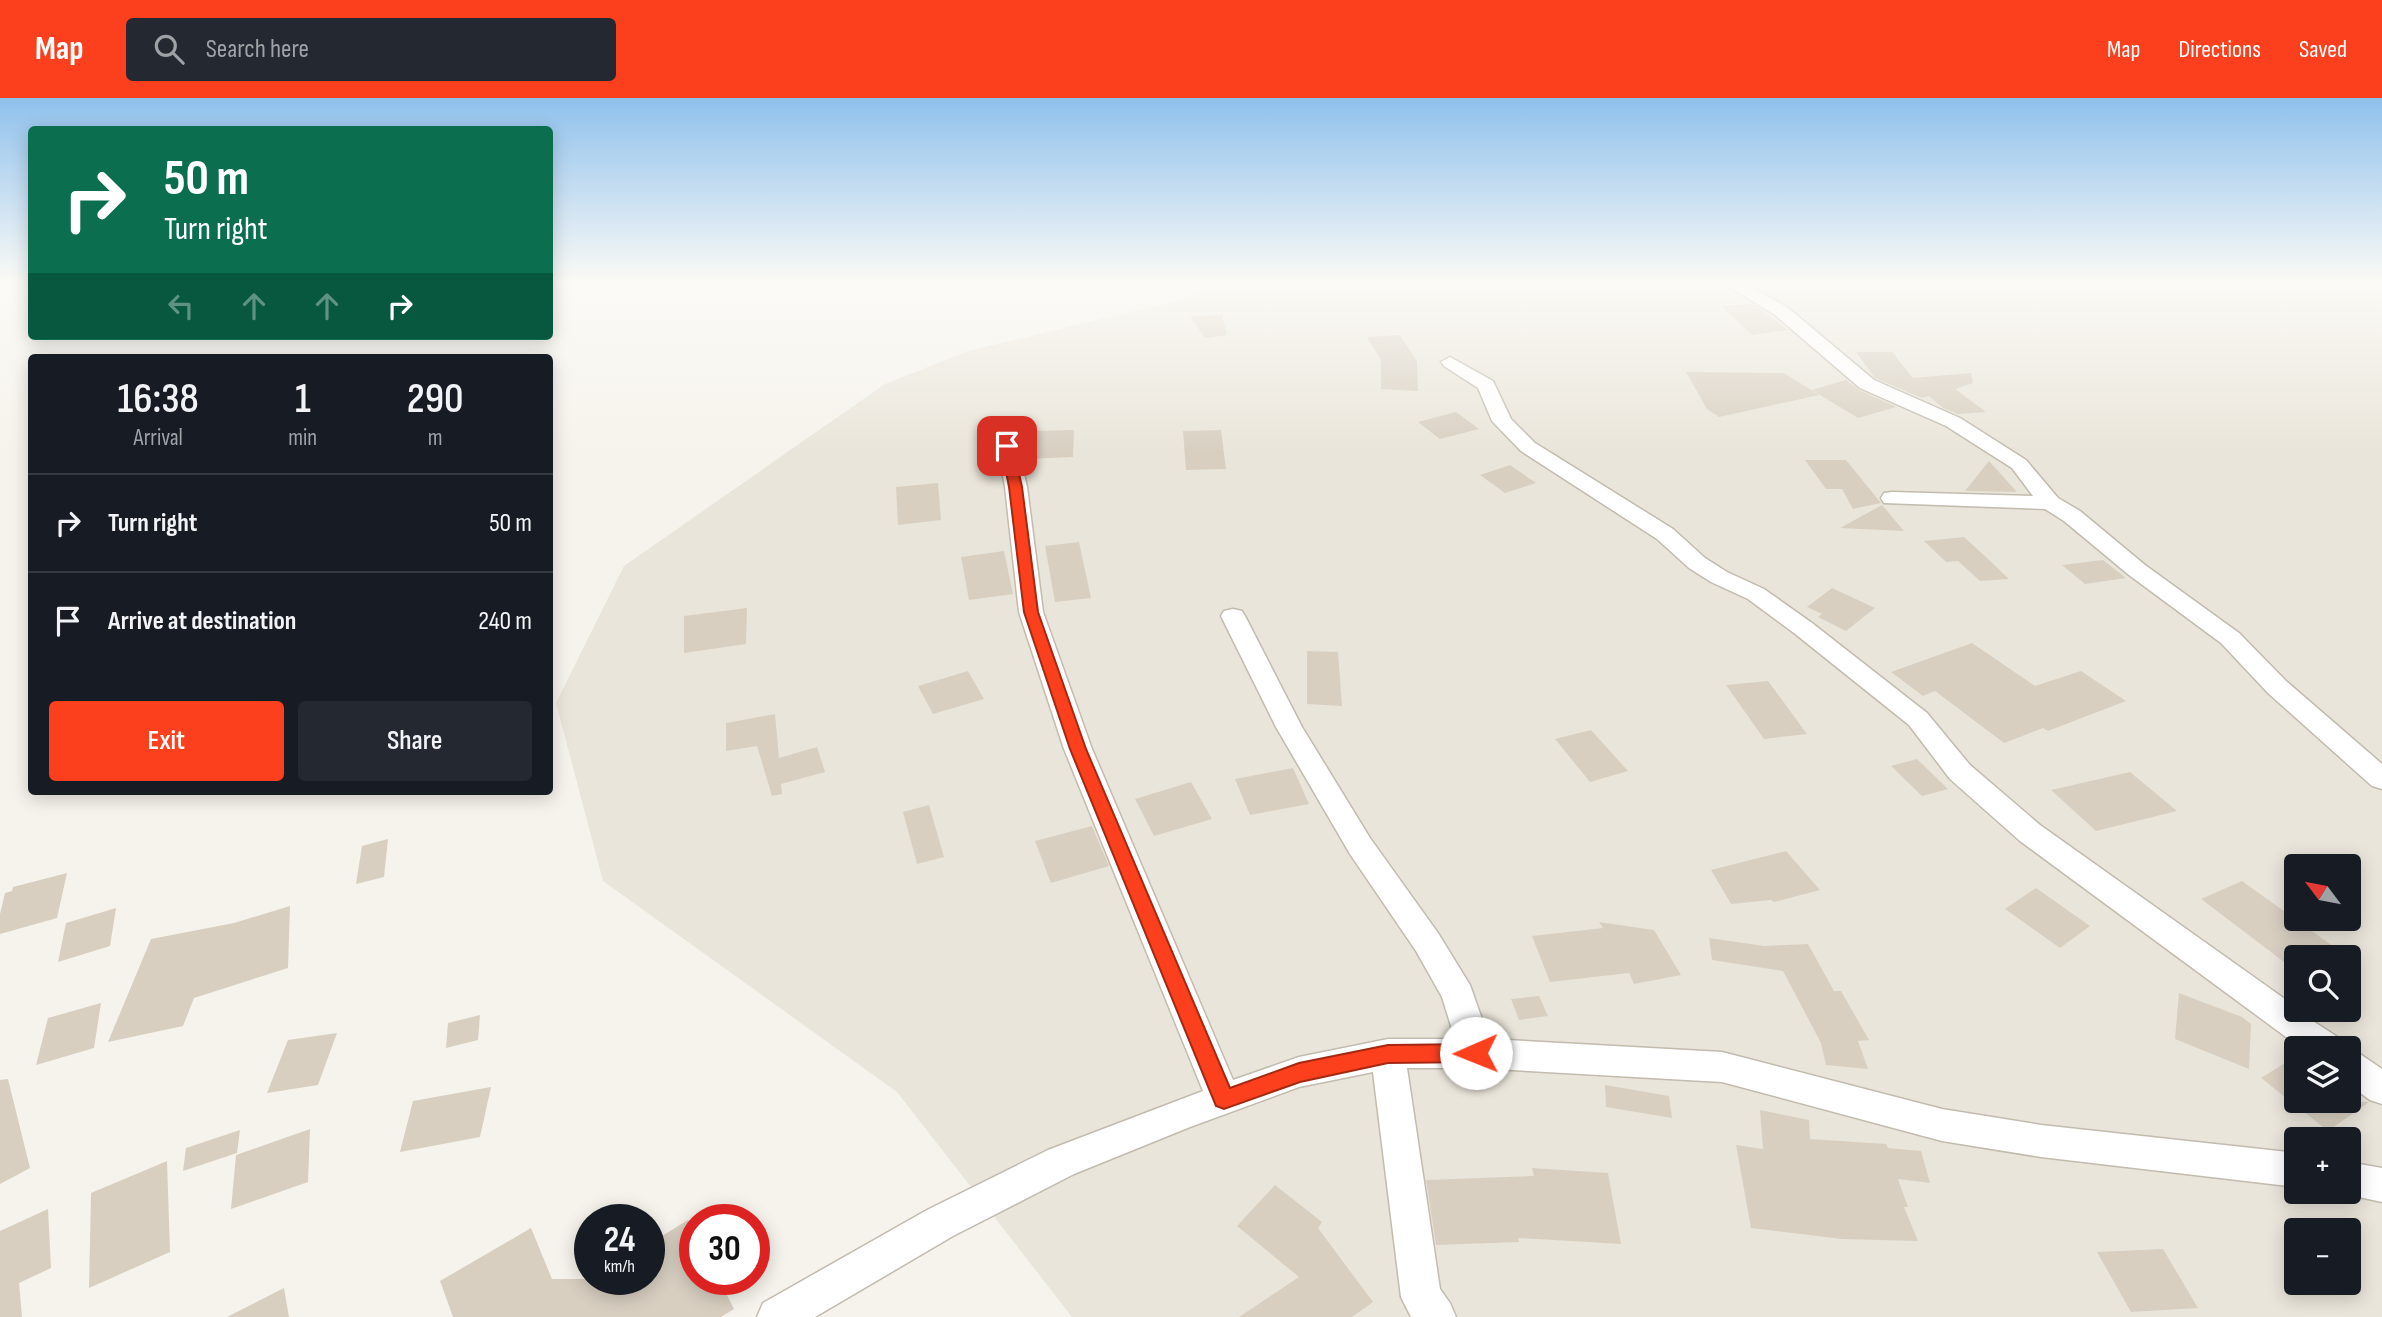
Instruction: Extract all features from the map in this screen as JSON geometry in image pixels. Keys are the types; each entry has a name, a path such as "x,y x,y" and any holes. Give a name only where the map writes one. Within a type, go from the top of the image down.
{"street":[{"path":"1813,338 1867,384 1953,422 2019,464 2050,503 2072,516 2137,570 2230,638 2277,688 2382,779"},
{"path":"1450,362 1486,385 1503,421 1528,447 1665,534 1697,563 1718,577 1756,594 1803,628 1918,719 1960,772 2029,833 2310,1036"},
{"path":"1003,425 1016,487 1031,612 1078,749 1224,1100"},
{"path":"1892,498 2050,503"},
{"path":"1233,616 1289,727 1360,846 1427,943 1458,995 1476,1053"},
{"path":"777,1317 940,1223 1061,1162 1299,1073 1388,1054 1476,1053 1722,1067 1942,1125 2041,1141 2284,1169"},
{"path":"1388,1054 1421,1297 1436,1317"},
{"path":"2361,1074 2382,1089"},
{"path":"2361,1181 2382,1185"}],"shaded area":[{"path":"1023,338 2382,338 2382,1317 1072,1317 897,1092 603,881 556,703 624,566 885,384 968,351"}],"building":[{"path":"1368,338 1402,338 1417,361 1418,391 1381,389 1381,360"},
{"path":"1856,352 1892,352 1913,378 1971,373 1973,383 1955,389 1986,412 1958,414 1943,408 1929,396 1922,398 1875,378"},
{"path":"1686,372 1784,373 1819,395 1719,417 1707,409"},
{"path":"1846,380 1859,390 1896,407 1858,418 1812,390"},
{"path":"1456,412 1479,429 1440,439 1418,422"},
{"path":"1074,430 1073,457 1027,459 1029,431"},
{"path":"1221,430 1226,469 1186,470 1183,431"},
{"path":"1805,460 1846,460 1881,503 1853,509 1842,489 1826,489"},
{"path":"1989,461 2017,492 1965,491"},
{"path":"1510,465 1536,483 1505,493 1480,475"},
{"path":"938,483 941,520 898,525 896,487"},
{"path":"1882,505 1904,531 1840,528"},
{"path":"1964,537 2009,579 1980,581 1958,561 1946,562 1924,541"},
{"path":"1079,542 1091,598 1055,602 1045,546"},
{"path":"1004,551 1013,594 969,600 961,557"},
{"path":"2103,560 2126,578 2085,584 2062,565"},
{"path":"1832,588 1875,608 1846,631 1818,617 1822,614 1807,607"},
{"path":"747,608 746,644 684,653 684,616"},
{"path":"1972,643 2035,686 2081,671 2126,701 2048,731 2043,728 2004,743 1935,691 1923,696 1891,672"},
{"path":"1307,651 1338,652 1342,706 1307,704"},
{"path":"968,671 984,699 933,714 918,686"},
{"path":"1768,681 1807,734 1764,739 1726,685"},
{"path":"775,714 779,758 817,747 825,772 781,784 782,794 772,796 757,746 726,751 726,723"},
{"path":"1591,730 1628,771 1590,782 1555,739"},
{"path":"1917,759 1948,789 1922,796 1891,766"},
{"path":"1293,768 1309,804 1250,815 1235,779"},
{"path":"2130,772 2177,811 2096,831 2051,790"},
{"path":"1191,782 1212,819 1154,836 1135,799"},
{"path":"929,805 944,857 917,864 903,812"},
{"path":"1092,826 1109,866 1051,883 1035,841"},
{"path":"388,839 384,877 356,884 362,846"},
{"path":"1786,851 1820,890 1774,902 1771,900 1731,904 1711,870"},
{"path":"67,873 57,918 0,934 0,914 5,893 12,891 13,887"},
{"path":"2242,881 2284,911 2284,931 2312,931 2331,945 2284,945 2284,962 2201,899"},
{"path":"2036,888 2090,926 2060,948 2005,909"},
{"path":"290,906 288,968 194,998 183,1026 108,1042 151,939 234,923"},
{"path":"116,908 110,946 58,962 66,923"},
{"path":"1599,922 1654,930 1681,975 1634,984 1629,973 1550,982 1532,936 1603,928"},
{"path":"1709,938 1764,946 1808,944 1834,991 1841,991 1869,1040 1858,1041 1868,1069 1826,1065 1821,1043 1783,971 1712,960"},
{"path":"2179,993 2242,1017 2251,1024 2249,1069 2175,1039"},
{"path":"1539,996 1548,1016 1519,1020 1511,999"},
{"path":"101,1003 94,1048 36,1065 48,1018"},
{"path":"480,1015 478,1040 446,1048 448,1023"},
{"path":"337,1033 318,1085 267,1093 288,1040"},
{"path":"2284,1064 2284,1096 2261,1078"},
{"path":"8,1079 30,1168 0,1184 0,1080"},
{"path":"1605,1085 1669,1096 1672,1118 1606,1107"},
{"path":"491,1087 480,1137 400,1152 413,1101"},
{"path":"1760,1110 1809,1120 1810,1139 1886,1144 1888,1148 1921,1151 1930,1183 1898,1179 1908,1207 1904,1207 1918,1241 1842,1239 1751,1228 1736,1145 1763,1149"},
{"path":"2305,1113 2353,1113 2334,1127 2323,1127"},
{"path":"310,1129 308,1182 231,1209 236,1155"},
{"path":"240,1130 237,1153 183,1171 186,1148"},
{"path":"167,1161 170,1252 89,1288 91,1193"},
{"path":"1532,1168 1608,1173 1621,1244 1518,1238 1519,1242 1436,1245 1426,1180 1534,1176"},
{"path":"1275,1185 1322,1222 1318,1228 1373,1302 1352,1317 1239,1317 1299,1277 1237,1226"},
{"path":"48,1209 51,1268 19,1283 22,1317 0,1317 0,1231"},
{"path":"679,1226 679,1295 727,1295 734,1309 721,1317 453,1317 440,1281 531,1228 552,1279 574,1279 574,1295 665,1295 665,1234"},
{"path":"2163,1249 2198,1308 2131,1312 2097,1252"},
{"path":"284,1288 289,1317 227,1317"}],"route":[{"path":"1007,446 1016,487 1031,612 1078,749 1224,1100 1299,1073 1388,1054 1476,1053"}]}
